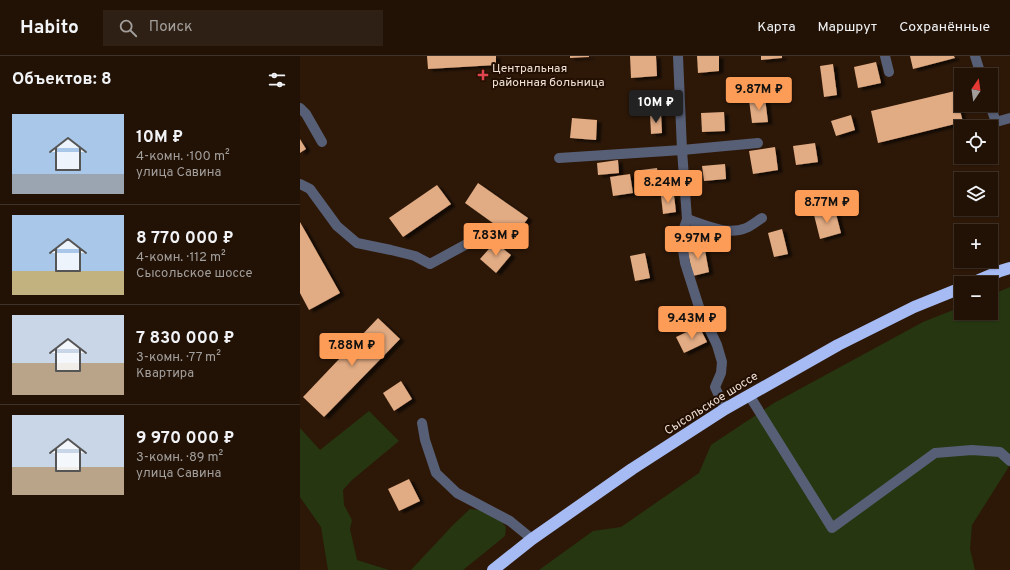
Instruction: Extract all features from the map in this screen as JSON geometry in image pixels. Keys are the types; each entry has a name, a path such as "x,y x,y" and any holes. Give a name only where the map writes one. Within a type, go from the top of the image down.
{"highway":[{"path":"990,276 1010,268"},
{"name":"Сысольское шоссе","path":"493,570 532,539 632,470 725,409 838,345 914,308 954,291"}],"street":[{"path":"678,56 687,219 681,237 685,264 699,307 717,345 722,362 721,373 715,387 725,409"},
{"path":"885,56 889,72"},
{"path":"975,56 979,68"},
{"path":"300,108 306,114 322,142"},
{"path":"992,112 996,122 1010,118"},
{"path":"559,158 682,150 758,143"},
{"path":"300,184 310,189 337,226 357,243 415,256 430,264 465,245 484,232"},
{"path":"687,219 717,229 733,230 746,228 762,218"},
{"path":"749,395 832,528 935,453 972,450 1000,452 1010,461"},
{"path":"422,423 425,440 436,473 457,493 510,521 532,539"}],"green space":[{"path":"1010,287 1010,465 972,525 970,549 975,570 539,570 593,531 621,527 699,473 711,445 774,403 923,322 954,310 954,320 998,320 998,292"},
{"path":"369,411 399,441 352,480 343,490 344,505 352,520 350,529 357,560 389,570 328,570 321,527 300,497 300,428 320,450"},
{"path":"470,509 479,510 498,518 506,527 505,536 463,570 411,570 453,525"}],"building":[{"path":"427,56 496,56 496,65 428,69"},
{"path":"570,56 589,56 589,57 570,58"},
{"path":"630,56 656,56 657,76 631,78"},
{"path":"697,56 719,56 719,71 698,73"},
{"path":"761,56 782,56 782,58 761,60"},
{"path":"910,56 954,56 955,58 913,69"},
{"path":"876,62 881,83 858,88 854,67"},
{"path":"833,64 837,95 824,97 820,66"},
{"path":"954,91 954,112 960,112 962,120 954,120 954,124 878,143 871,111"},
{"path":"765,98 768,122 752,123 749,100"},
{"path":"724,112 725,131 702,132 701,113"},
{"path":"661,113 662,133 651,134 650,114"},
{"path":"851,115 855,130 836,136 831,121"},
{"path":"572,118 597,120 596,140 570,138"},
{"path":"300,139 306,149 300,153"},
{"path":"815,143 818,162 796,165 793,146"},
{"path":"775,147 778,170 753,174 749,151"},
{"path":"618,160 619,173 598,175 597,163"},
{"path":"725,164 726,179 704,181 702,166"},
{"path":"657,168 660,192 649,194 649,191 636,192 635,179 643,178 641,170"},
{"path":"630,174 633,193 613,196 610,177"},
{"path":"478,183 528,218 514,238 465,203"},
{"path":"437,185 451,204 403,237 389,218"},
{"path":"674,195 676,212 663,214 661,196"},
{"path":"835,210 841,233 820,239 814,215"},
{"path":"300,222 340,293 309,310 300,293"},
{"path":"782,229 788,254 774,257 768,233"},
{"path":"495,242 511,255 496,273 480,259"},
{"path":"704,245 709,272 693,276 687,248"},
{"path":"645,253 650,278 635,281 630,256"},
{"path":"378,318 400,339 324,417 303,397"},
{"path":"699,326 707,342 684,353 676,337"},
{"path":"401,381 412,399 394,411 383,393"},
{"path":"409,479 420,501 399,511 388,489"}],"place":[{"name":"Центральная районная больница","path":"483,75"}]}
